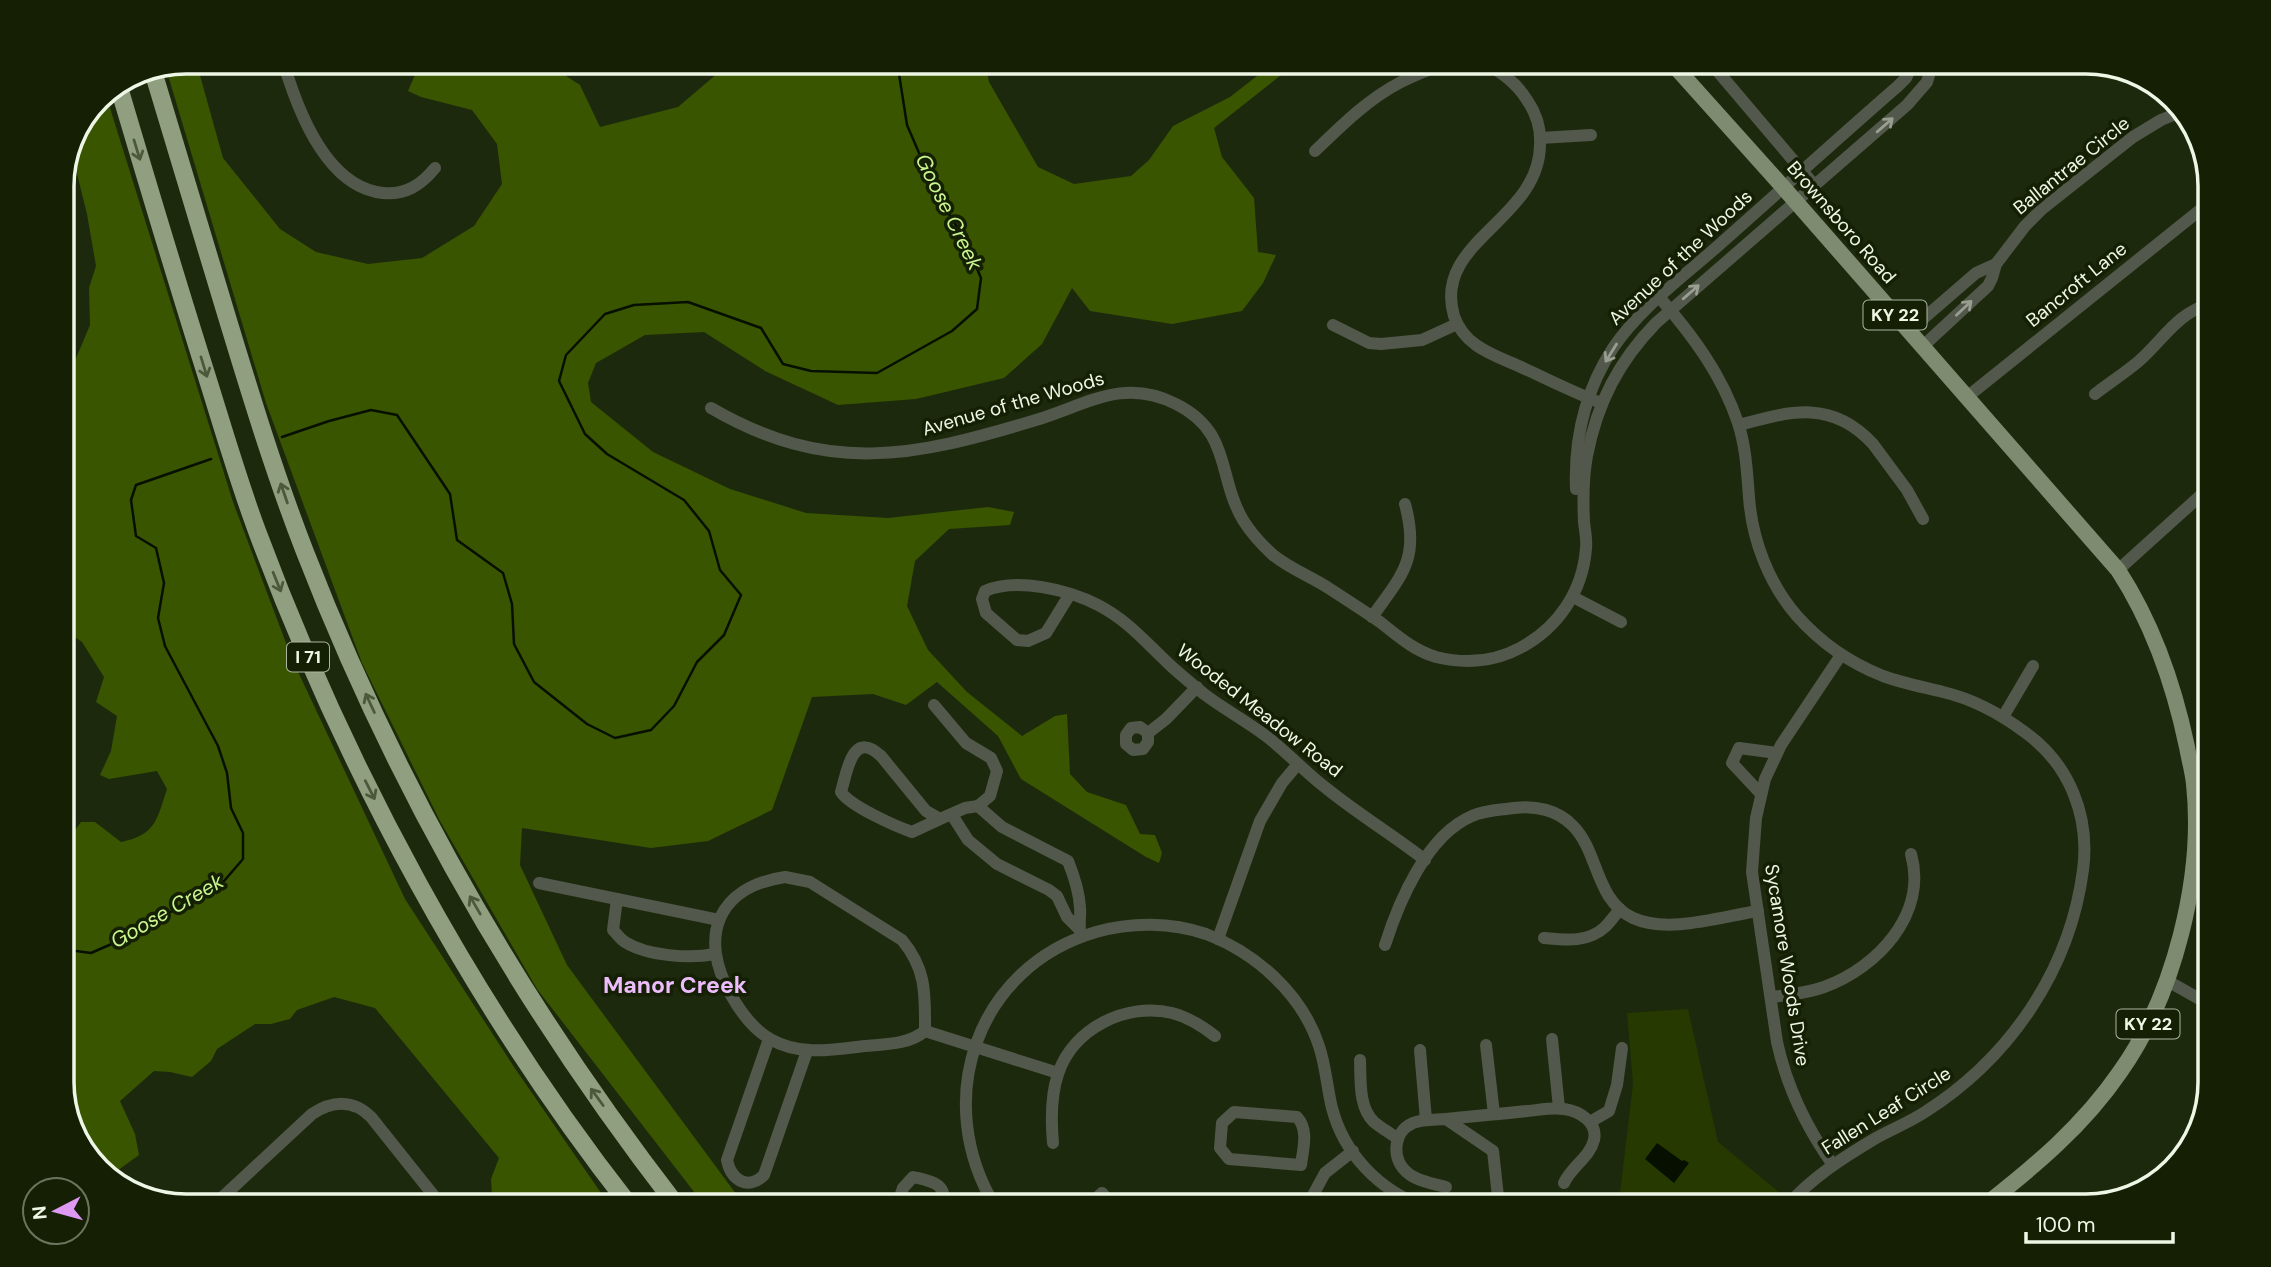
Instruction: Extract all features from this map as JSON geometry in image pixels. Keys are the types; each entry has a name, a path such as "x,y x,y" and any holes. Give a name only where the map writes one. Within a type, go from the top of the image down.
{"highway":[{"name":"I 71","path":"155,79 269,451 305,552 368,699 427,819 512,968 589,1086 668,1194"},
{"name":"I 71","path":"121,94 237,471 268,561 313,668 372,795 491,1007 621,1194"}],"main road":[{"name":"Brownsboro Road","path":"1683,74 2118,570"},
{"name":"KY 22","path":"2118,570 2141,608 2160,651 2198,770"},
{"name":"KY 22","path":"2000,1194 2035,1167 2080,1123 2103,1096 2150,1020 2182,932 2192,874 2198,816"}],"street":[{"path":"287,74 315,138 330,160 353,183 373,191 401,192 420,184 435,168"},
{"path":"1315,151 1357,111 1395,85 1422,74"},
{"path":"1502,74 1519,88 1535,115 1541,138 1539,160 1528,188 1465,255 1455,273 1452,299 1457,324 1483,350 1601,403"},
{"path":"1720,74 1815,186"},
{"path":"1908,74 1907,77 1922,88 1929,74"},
{"name":"Avenue of the Woods","path":"1584,520 1579,508 1576,446 1587,397 1626,331 1907,77"},
{"name":"Avenue of the Woods","path":"711,408 758,432 792,444 836,453 868,455 905,453 950,444 1040,419 1112,393 1135,392 1158,396 1184,408 1208,431 1221,453 1234,500 1243,520 1273,555 1372,617 1411,646 1433,656 1459,661 1483,660 1504,655 1534,640 1556,620 1573,597 1586,549 1584,476 1587,457 1601,403 1622,362 1637,342 1671,310 1907,105 1922,88"},
{"name":"Ballantrae Circle","path":"1922,347 1987,286 1996,264 2025,226 2042,209 2133,137 2173,115"},
{"path":"1541,138 1591,135"},
{"path":"1838,138 1852,153"},
{"name":"Bancroft Lane","path":"1967,397 2197,212"},
{"name":"Ballantrae Circle","path":"1909,331 1976,273 1996,264"},
{"name":"Fallen Leaf Circle","path":"1660,298 1698,343 1713,367 1739,425 1746,459 1751,514 1759,549 1788,606 1812,632 1840,655 1886,677 1959,696 2027,733 2051,755 2073,789 2082,822 2085,853 2071,925 2040,994 2017,1029 1997,1054 1973,1076 1925,1112 1833,1165 1800,1194"},
{"path":"2095,394 2136,364 2173,324 2197,308"},
{"path":"1333,325 1369,343 1381,344 1422,341 1457,324"},
{"path":"1739,425 1798,411 1821,413 1840,420 1867,437 1873,444 1907,490 1923,519"},
{"path":"2118,570 2197,498"},
{"path":"1372,617 1407,565 1412,544 1411,525 1405,504"},
{"name":"Wooded Meadow Road","path":"1070,594 1045,633 1028,641 1017,640 986,613 982,599 985,591 1006,585 1052,588 1070,594 1097,604 1128,623 1172,667 1197,687 1266,736 1327,788 1425,860"},
{"path":"1573,597 1621,622"},
{"name":"Sycamore Woods Drive","path":"1833,1165 1810,1130 1790,1088 1777,1042 1752,855 1761,794 1777,753 1840,655"},
{"path":"2003,718 2033,666"},
{"path":"1148,733 1166,719 1197,687"},
{"path":"934,705 966,743 991,758 997,771 990,796 978,806 965,808 946,817 912,832 846,800 841,792 852,754 867,747 873,749 926,811 946,817 997,864 1057,896 1067,917 1080,933"},
{"path":"1761,794 1732,763 1739,748 1777,753"},
{"path":"1218,939 1260,821 1282,783 1298,764"},
{"path":"978,806 1002,827 1068,861 1077,886 1081,912 1080,933"},
{"path":"1385,945 1408,889 1444,834 1473,815 1523,807 1544,809 1564,817 1577,830 1583,838 1604,889 1611,900 1633,918 1661,926 1758,911"},
{"path":"1770,996 1822,988 1849,976 1877,954 1907,914 1912,900 1914,881 1911,854"},
{"path":"785,877 810,882 899,937 911,951 923,976 925,1031 918,1037 902,1042 817,1051 807,1051 769,1039 737,1004 728,989 715,954 714,939 719,920 728,904 753,885 785,877"},
{"path":"539,883 719,920"},
{"path":"1057,896 1067,887 1077,886"},
{"path":"618,899 613,930 622,941 640,949 675,955 698,957 715,954"},
{"path":"1544,938 1566,940 1588,936 1603,929 1620,909"},
{"path":"989,1194 976,1165 967,1127 967,1090 980,1031 995,1004 1017,977 1043,956 1080,933 1122,926 1151,925 1203,933 1218,939 1246,954 1275,977 1298,1005 1319,1045 1332,1108 1343,1135 1360,1163 1389,1189 1399,1194"},
{"path":"2166,981 2198,998"},
{"path":"1053,1143 1052,1110 1058,1073 1066,1057 1086,1034 1112,1018 1128,1013 1158,1011 1195,1022 1215,1036"},
{"path":"925,1031 1058,1073"},
{"path":"769,1039 727,1160 735,1179 745,1183 752,1183 764,1175 807,1051"},
{"path":"1552,1039 1559,1108"},
{"path":"1486,1045 1494,1114"},
{"path":"1590,1122 1609,1111 1617,1085 1622,1048"},
{"path":"1420,1050 1426,1121"},
{"path":"1360,1060 1367,1113 1373,1121 1398,1139"},
{"path":"226,1194 312,1114 322,1107 345,1103 356,1106 371,1117 432,1194"},
{"path":"1446,1187 1410,1175 1402,1168 1396,1155 1398,1139 1407,1126 1416,1122 1559,1108 1583,1115 1595,1133 1590,1149 1564,1183"},
{"path":"1301,1165 1305,1132 1297,1117 1234,1112 1222,1123 1220,1149 1229,1159 1301,1165 1306,1165 1322,1177"},
{"path":"1446,1119 1493,1151 1498,1194"},
{"path":"1313,1194 1322,1177 1353,1151"},
{"path":"901,1194 913,1177 938,1183 944,1194"}],"green space":[{"path":"200,74 223,158 280,229 316,252 368,264 422,258 474,226 502,184 497,144 472,110 408,91 415,74 563,74 580,85 600,127 678,107 717,74 987,74 989,82 1038,167 1074,184 1131,176 1149,160 1173,126 1230,97 1259,74 1283,74 1214,128 1222,157 1254,198 1258,252 1276,255 1263,283 1242,311 1172,324 1090,311 1072,288 1042,344 1004,378 916,399 838,405 765,371 704,332 645,335 596,363 588,383 591,402 653,452 730,489 806,513 888,518 988,507 1014,512 1010,525 949,529 915,561 907,606 928,650 967,692 1022,736 1055,716 1067,714 1070,774 1087,792 1126,805 1140,834 1155,835 1162,853 1159,863 1146,857 1021,779 998,736 937,682 906,705 873,694 812,697 772,810 708,841 651,848 522,828 520,865 567,965 736,1194 696,1194 537,989 440,821 362,663 266,403 168,76"},
{"path":"109,104 233,502 292,659 405,899 514,1067 602,1194 492,1194 491,1179 499,1158 375,1008 334,997 297,1010 290,1019 271,1024 255,1024 217,1049 211,1061 192,1077 154,1071 120,1101 135,1134 139,1155 118,1171 101,1155 85,1131 79,1118 74,1089 74,831 81,822 95,822 121,842 142,835 157,817 167,789 157,771 109,779 100,775 111,751 117,716 96,702 104,677 82,642 74,637 74,363 90,325 89,288 96,266 75,168 77,157 92,123"},
{"path":"1688,1009 1718,1142 1779,1194 1620,1193 1633,1084 1627,1013"}],"shaded area":[{"path":"1657,1143 1689,1163 1674,1183 1645,1159"}],"waterway":[{"name":"Goose Creek","path":"282,437 371,410 397,415 450,494 457,540 503,573 512,604 514,644 534,682 587,724 615,738 651,730 674,706 697,662 724,635 741,595 720,570 709,531 684,500 607,454 585,434 559,381 566,355 605,314 634,305 688,302 761,328 783,364 811,371 877,373 952,331 977,309 981,278 963,236 938,197 907,125 899,74"},
{"name":"Goose Creek","path":"74,951 91,953 139,932 224,881 243,859 243,833 231,808 227,773 218,746 165,646 158,618 164,583 156,548 136,536 131,500 136,485 211,459"}],"district":[{"name":"Manor Creek","path":"675,985"}]}
